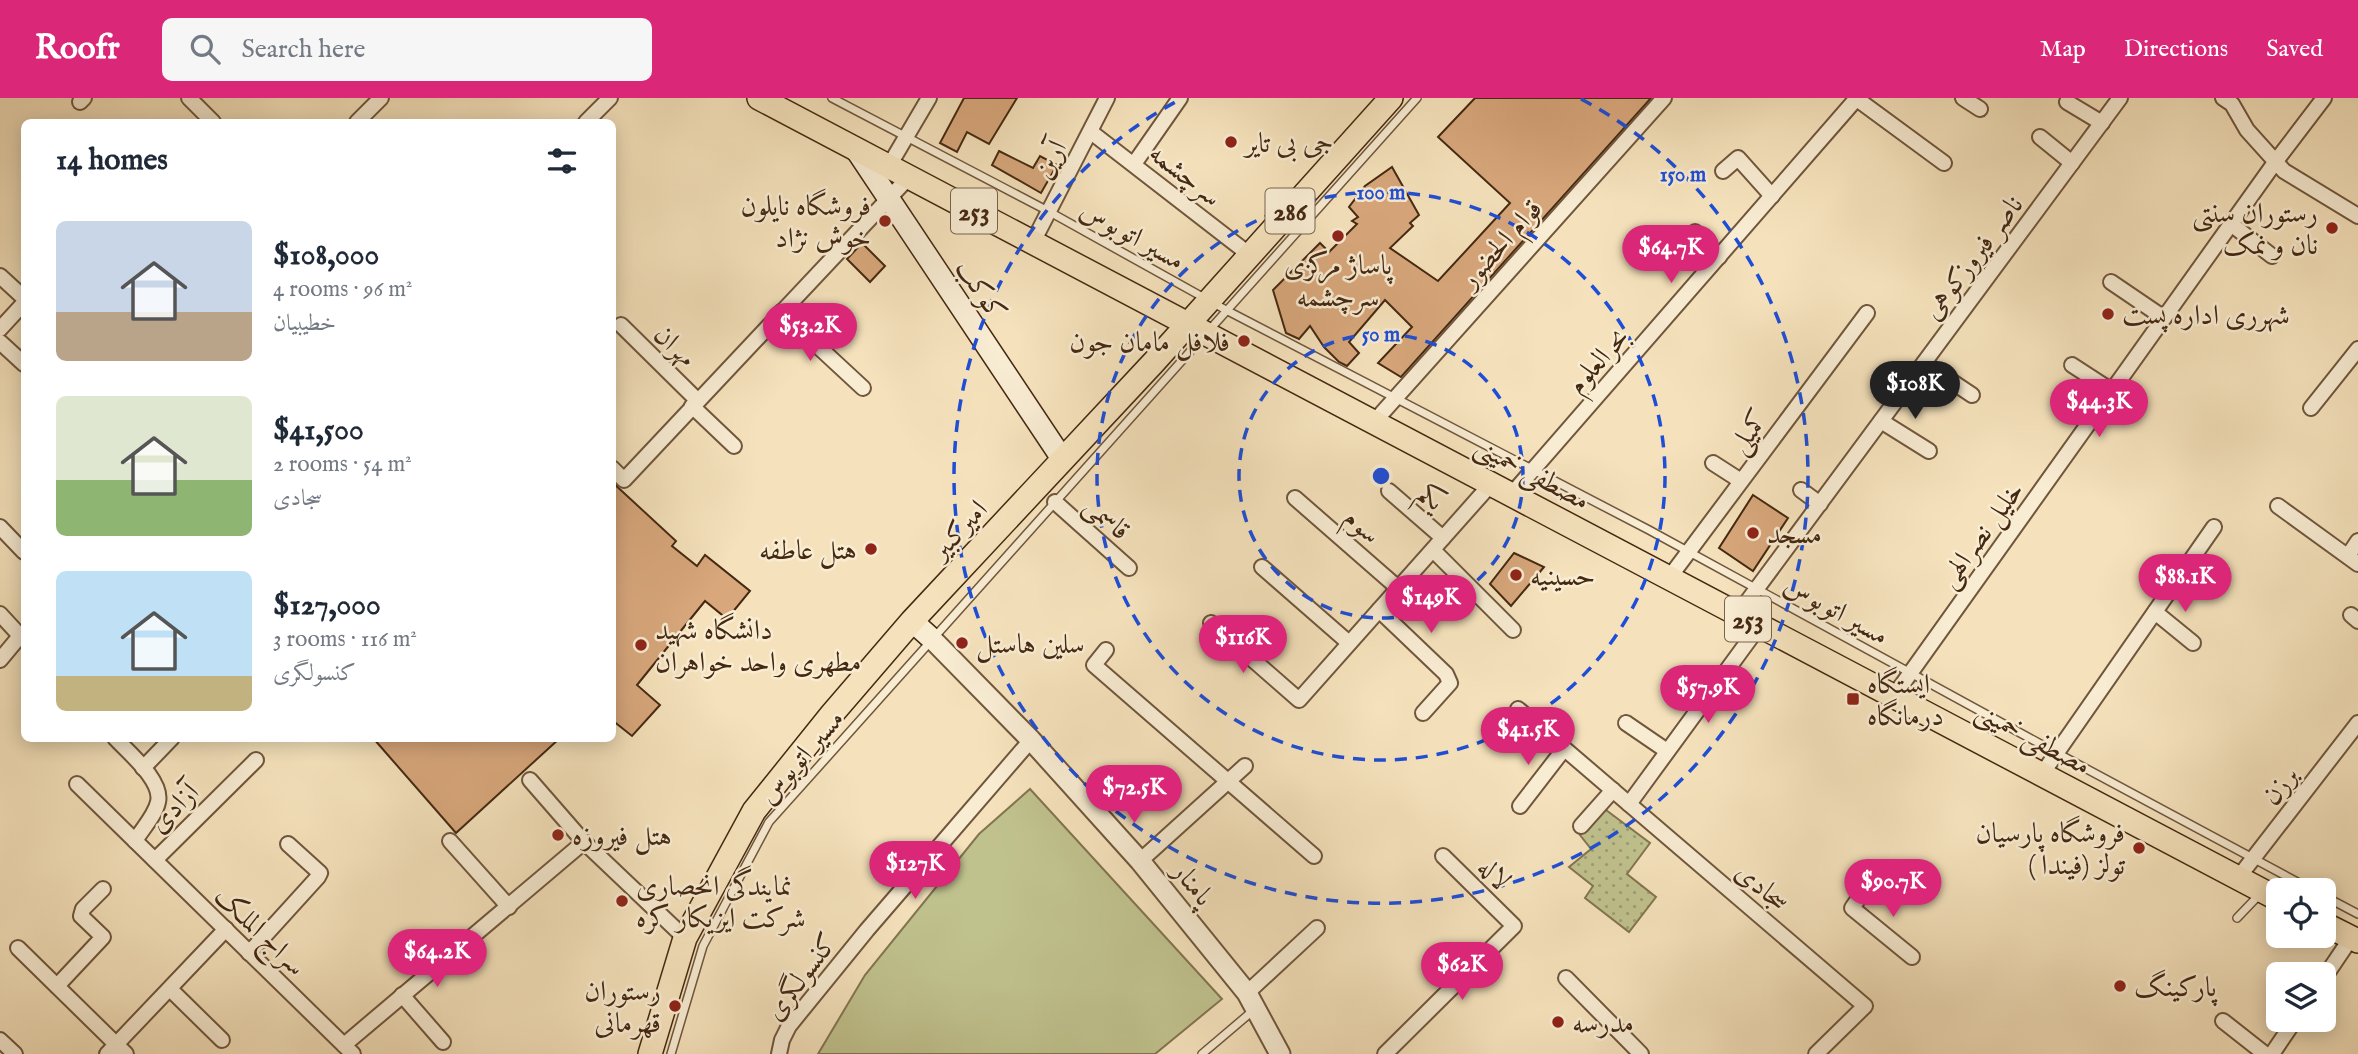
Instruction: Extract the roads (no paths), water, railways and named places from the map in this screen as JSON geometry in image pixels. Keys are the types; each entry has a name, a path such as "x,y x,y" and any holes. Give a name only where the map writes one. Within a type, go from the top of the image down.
{"main road":[{"name":"مصطفی خمینی","path":"760,98 2266,892"},
{"name":"امیرکبیر","path":"650,1054 685,938 754,811 912,621 1063,460 1218,305 1250,256 1391,98"},
{"name":"کوکب","path":"855,148 1063,460"},
{"path":"912,621 931,638"},
{"path":"2336,930 2355,940"}],"street":[{"path":"189,98 203,119"},
{"path":"360,119 381,98"},
{"path":"589,119 610,98"},
{"path":"616,472 624,480 888,199 899,172 907,138 929,98"},
{"name":"آرین","path":"1033,242 1107,98"},
{"path":"1134,164 1180,98"},
{"name":"قوام الحضور","path":"1374,422 1664,98"},
{"path":"1857,98 1944,163"},
{"name":"بحرالعلوم","path":"1210,623 1299,701 1443,538 1501,490 1534,470 1857,98"},
{"path":"1963,98 1980,109"},
{"name":"ناصر فیروزکوهی","path":"1738,614 2120,98"},
{"path":"2223,98 2232,104 2247,130 2295,179 2358,216"},
{"name":"خلیل نصرالهی","path":"1894,696 2276,161 2324,98"},
{"path":"2067,102 2102,123"},
{"name":"سرچشمه","path":"1091,132 1250,256"},
{"path":"2040,137 2072,163"},
{"path":"1723,172 1738,158 1772,196"},
{"path":"2231,224 2272,256"},
{"path":"1695,232 1719,257"},
{"path":"0,276 21,297"},
{"path":"2111,282 2164,318"},
{"path":"0,329 21,304"},
{"path":"781,312 863,388"},
{"name":"کمیلی","path":"1669,578 1867,313"},
{"name":"مهران","path":"621,326 734,446"},
{"path":"0,342 21,361"},
{"path":"2311,408 2358,349"},
{"path":"1924,363 1972,395"},
{"path":"2072,365 2112,391"},
{"path":"1881,421 1929,451"},
{"path":"1713,463 1741,481"},
{"path":"1801,489 1820,504"},
{"name":"یکم","path":"1389,491 1443,538"},
{"name":"سوم","path":"1295,498 1398,588"},
{"name":"قاسمی","path":"1055,502 1129,568"},
{"path":"2278,506 2353,560 2358,541"},
{"path":"2042,774 2214,527"},
{"path":"3,537 21,550"},
{"path":"1433,550 1513,630"},
{"path":"1262,567 1349,643"},
{"path":"1379,610 1446,674 1450,683 1423,713"},
{"path":"2154,612 2193,643"},
{"path":"0,614 21,637"},
{"path":"1629,804 1760,625"},
{"name":"پامنار","path":"931,638 1031,740 1140,861 1251,1000 1280,1054"},
{"path":"0,660 21,639"},
{"path":"1106,650 1094,665 1314,856"},
{"name":"سجادی","path":"1518,709 1865,1006 1816,1054"},
{"path":"1626,723 1667,751"},
{"name":"برزن","path":"2238,878 2355,732"},
{"name":"کنسولگری","path":"779,1054 785,1033 797,1015 1031,740"},
{"path":"120,742 155,781 158,794 157,804 135,841"},
{"path":"143,768 168,742"},
{"path":"1520,806 1564,749"},
{"name":"آزادی","path":"155,860 256,760"},
{"path":"1140,861 1245,766"},
{"path":"530,780 584,842 685,938"},
{"name":"سراج الملک","path":"77,784 348,1049"},
{"path":"1581,826 1613,790"},
{"path":"450,841 509,908"},
{"path":"348,1049 402,995 509,908 584,842"},
{"path":"249,953 320,873 288,844"},
{"name":"لاله","path":"1385,1054 1514,926 1443,856"},
{"path":"1870,882 1852,908 1912,957"},
{"path":"57,986 103,937 81,916 83,909 103,888"},
{"path":"1251,1000 1317,928"},
{"path":"18,948 117,1051 226,929"},
{"path":"2336,963 2355,940"},
{"path":"1566,978 1641,1054"},
{"path":"170,989 222,1040"},
{"path":"402,995 443,1042"},
{"path":"2223,1021 2265,1054"},
{"path":"2272,1054 2287,1032"},
{"path":"0,1040 15,1054"}],"lane":[{"name":"مسیر اتوبوس","path":"832,98 1688,552 2290,878"},
{"path":"1218,305 1416,98"},
{"name":"مسیر اتوبوس","path":"671,1054 702,946 769,822 1055,502 1196,329"},
{"path":"2236,918 2266,898"},
{"path":"2336,902 2358,914"},
{"path":"1202,1054 1251,1000"}],"place":[{"name":"جی بی تایر","path":"1231,142"},
{"name":"فروشگاه نایلون خوش نژاد","path":"885,221"},
{"name":"رستوران سنتی نان و نمک","path":"2332,228"},
{"name":"پاساژ مرکزی سرچشمه","path":"1338,236"},
{"name":"شهرری اداره پست","path":"2108,314"},
{"name":"فلافل مامان جون","path":"1244,341"},
{"name":"مسجد","path":"1753,533"},
{"name":"هتل عاطفه","path":"871,549"},
{"name":"حسینیه","path":"1516,575"},
{"name":"سلین هاستل","path":"962,643"},
{"name":"دانشگاه شهید مطهری واحد خواهران","path":"641,645"},
{"name":"ایستگاه درمانگاه","path":"1853,699"},
{"name":"هتل فیروزه","path":"558,835"},
{"name":"فروشگاه پارسیان تولز (فیندا )","path":"2139,848"},
{"name":"نمایندگی انحصاری شرکت ایزیکار کره","path":"622,901"},
{"name":"پارکینگ","path":"2120,986"},
{"name":"رستوران قهرمانی","path":"675,1006"},
{"name":"مدرسه","path":"1558,1022"}]}
